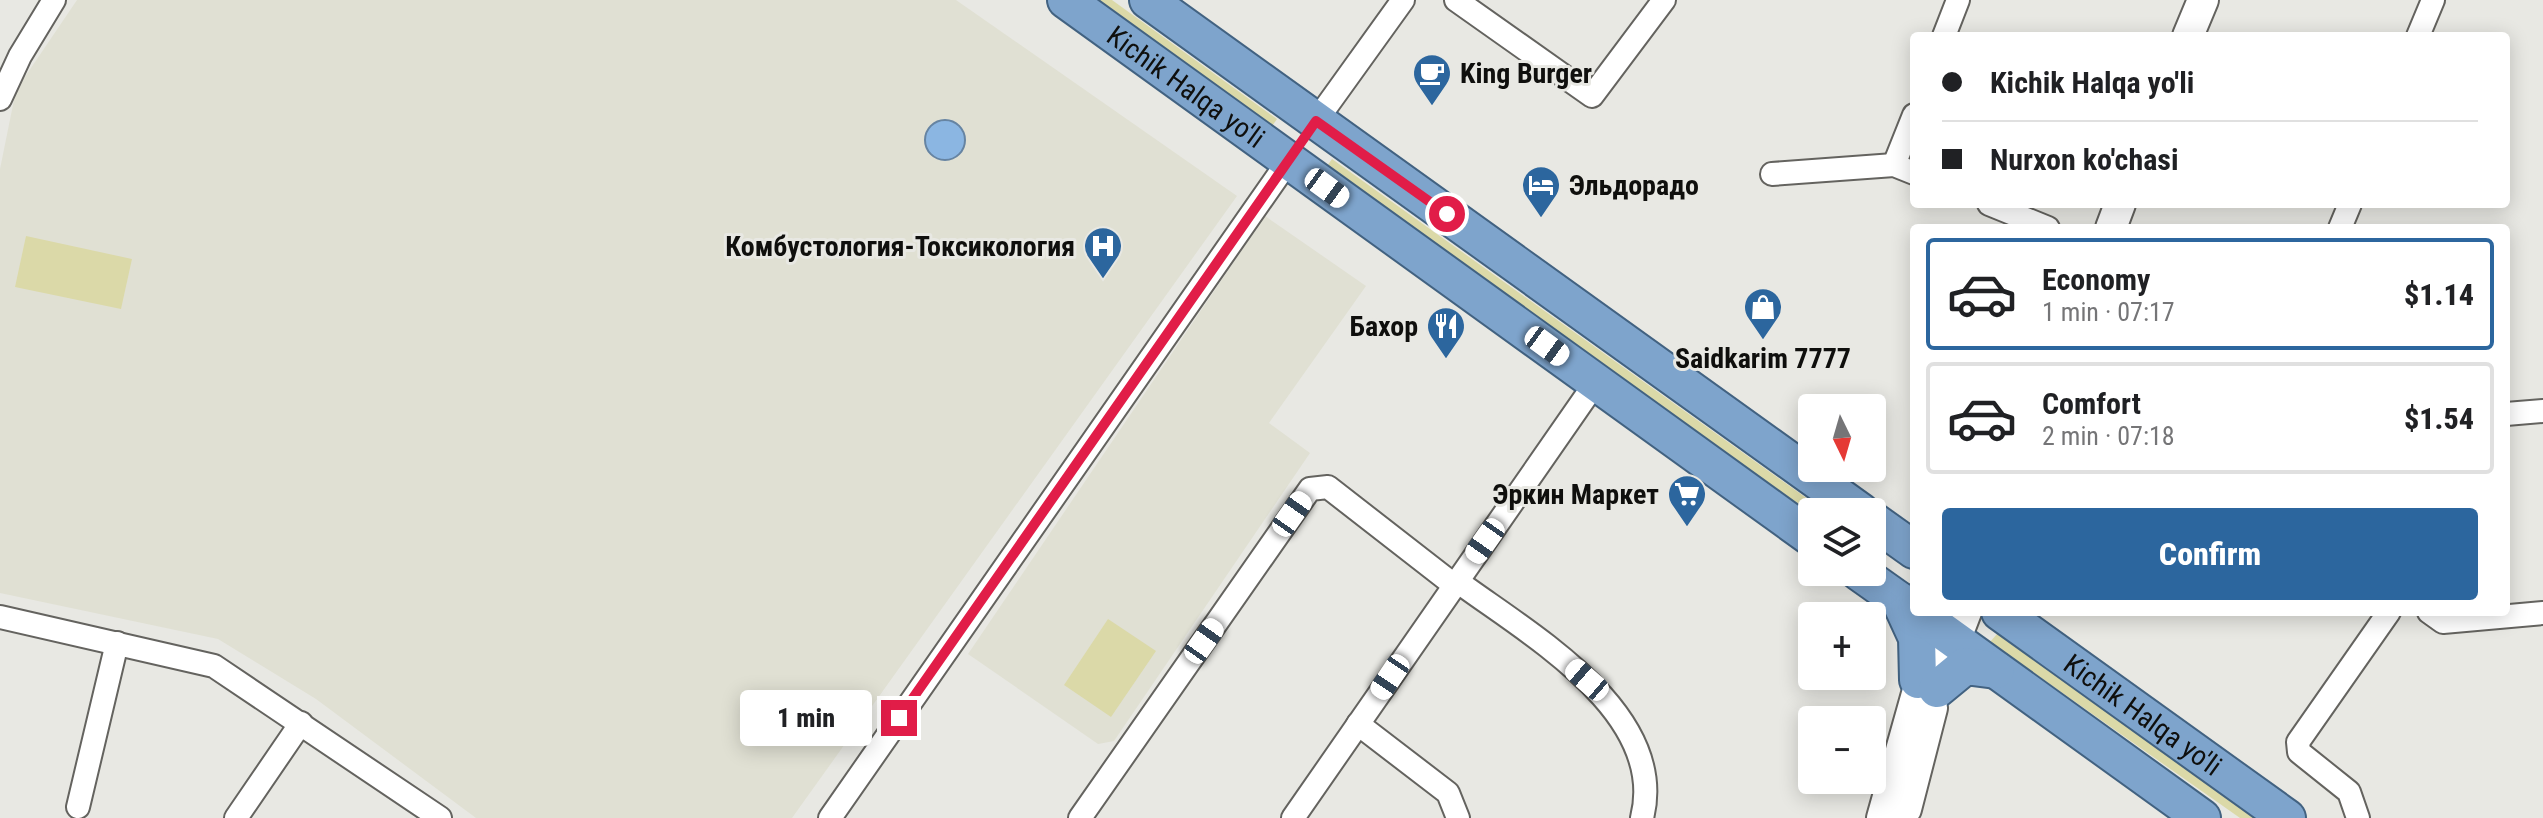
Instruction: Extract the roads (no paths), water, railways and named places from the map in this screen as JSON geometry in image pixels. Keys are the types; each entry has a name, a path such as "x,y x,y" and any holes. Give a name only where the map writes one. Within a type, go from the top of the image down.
{"highway":[{"name":"Kichik Halqa yo'li","path":"1066,0 1798,528"},
{"name":"Kichik Halqa yo'li","path":"1148,0 1841,498"},
{"path":"1289,160 1316,121"},
{"path":"1886,529 1910,545"},
{"name":"Kichik Halqa yo'li","path":"1882,586 1910,603"},
{"name":"Kichik Halqa yo'li","path":"2006,616 2287,818"},
{"name":"Kichik Halqa yo'li","path":"1934,617 1996,670 2202,818"},
{"path":"1934,617 1917,638 1927,685 1965,666 1996,670"}],"main road":[{"path":"2175,32 2187,0"},
{"path":"2190,32 2203,0"},
{"path":"1904,818 1927,685 1934,617"},
{"path":"1882,818 1927,685"}],"street":[{"path":"0,99 20,56 54,0"},
{"path":"1316,121 1403,0"},
{"path":"1456,0 1592,96 1664,0"},
{"path":"1946,32 1958,0"},
{"path":"2420,32 2433,0"},
{"path":"1772,174 1904,169 1910,137"},
{"path":"830,818 1289,160"},
{"path":"1999,208 2038,224"},
{"path":"1293,818 1596,382"},
{"path":"2510,414 2543,411"},
{"path":"1080,818 1310,489 1328,487 1570,665 1616,712 1643,766 1646,789 1642,818"},
{"path":"2510,616 2543,613"},
{"path":"2358,818 2349,792 2299,752 2298,742 2386,616"},
{"path":"2435,616 2443,622 2510,616"},
{"path":"0,617 214,666 440,818"},
{"path":"78,807 117,643"},
{"path":"236,818 301,723"},
{"path":"1358,724 1448,793 1458,818"}],"water":[{"path":"945,120 959,126 965,140 959,154 945,160 931,154 925,140 931,126"}],"place":[{"name":"King Burger","path":"1432,107"},
{"name":"Эльдорадо","path":"1541,219"},
{"name":"Комбустология-Токсикология","path":"1103,280"},
{"name":"Saidkarim 7777","path":"1763,341"},
{"name":"Бахор","path":"1446,360"},
{"name":"Эркин Маркет","path":"1687,528"}]}
